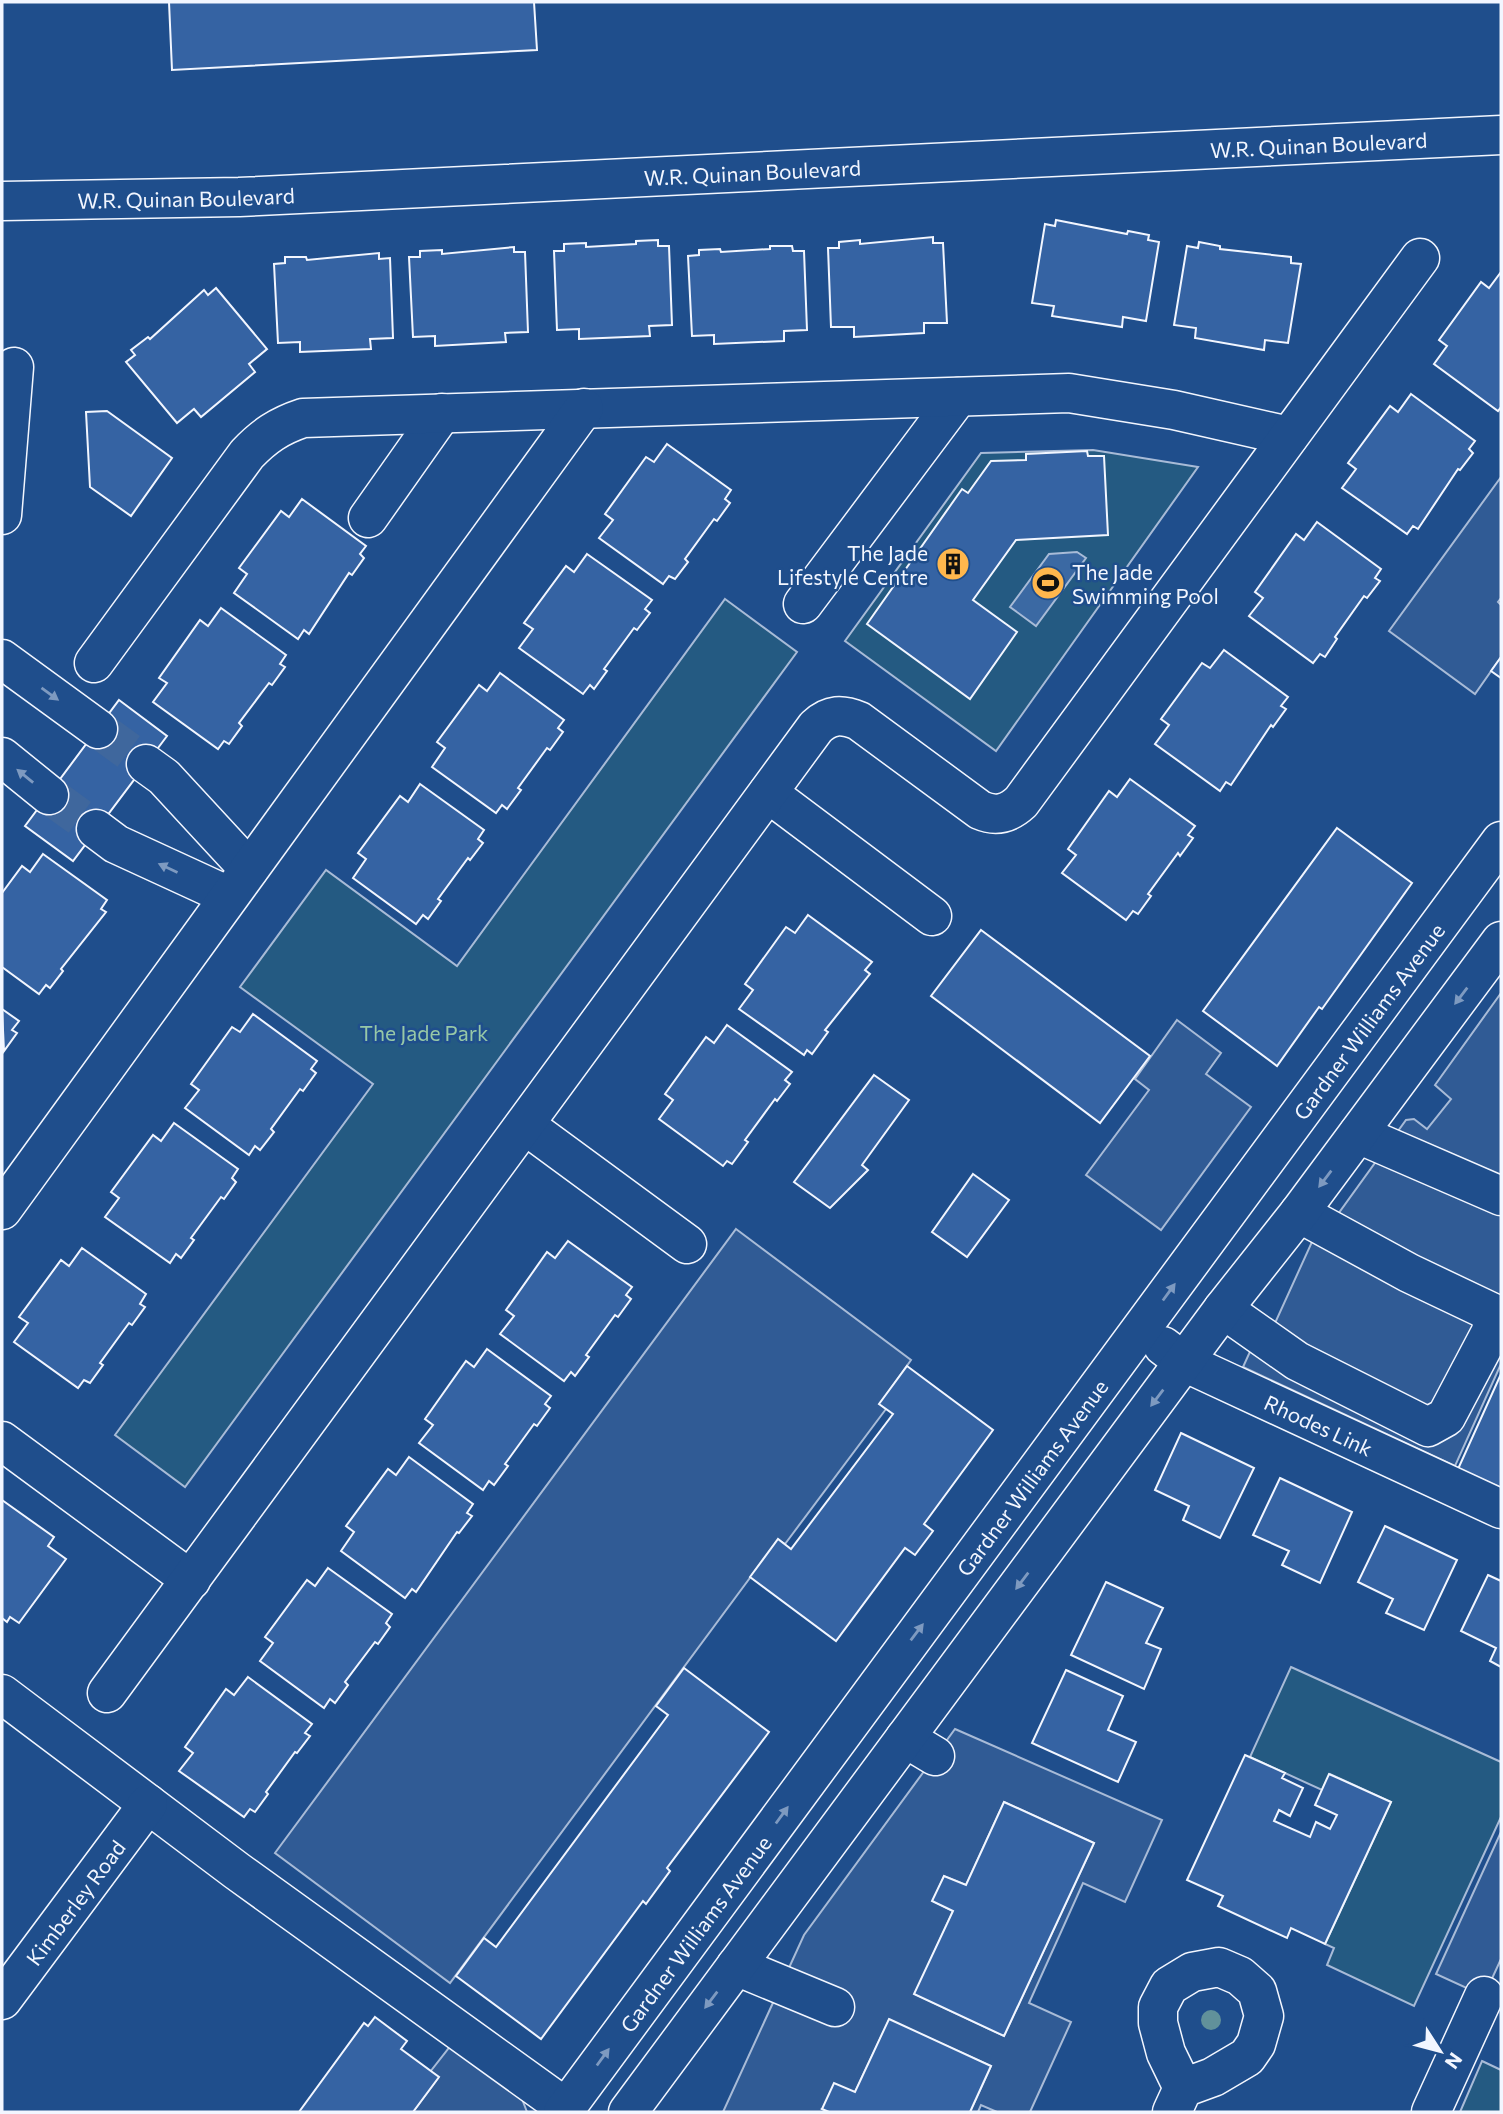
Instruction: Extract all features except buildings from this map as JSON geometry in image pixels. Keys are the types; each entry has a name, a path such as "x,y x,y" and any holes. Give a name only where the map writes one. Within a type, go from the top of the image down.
{"street":[{"name":"W.R. Quinan Boulevard","path":"2,201 239,197 1501,135"},
{"path":"107,1693 816,727 833,716 846,716 859,721 980,810 1000,814 1012,810 1021,802 1420,258"},
{"path":"2,497 13,368"},
{"path":"94,663 247,454 262,438 280,426 303,418 1069,393 1174,410 1289,436"},
{"path":"803,604 958,397"},
{"path":"2,1210 584,408"},
{"path":"368,518 442,413"},
{"path":"2,659 98,729"},
{"path":"2,757 49,795"},
{"path":"146,764 164,777 239,883"},
{"path":"768,793 932,916"},
{"path":"96,829 117,844 239,883"},
{"name":"Gardner Williams Avenue","path":"564,2110 1501,841"},
{"path":"628,2112 736,1966 920,1747 1184,1362 1496,957"},
{"path":"525,1125 687,1244"},
{"path":"1358,1134 1501,1195"},
{"path":"1223,1309 1297,1361 1428,1427 1446,1417 1492,1330 1496,1300 1409,1273 1299,1213"},
{"name":"Rhodes Link","path":"1141,1329 1184,1362 1501,1509"},
{"path":"2,1441 191,1580"},
{"path":"2,1694 564,2110"},
{"name":"Kimberley Road","path":"2,2000 148,1804"},
{"path":"736,1966 835,2007"},
{"path":"1431,2112 1484,1996"}],"green space":[{"path":"1093,450 1198,467 996,751 845,641 981,453"},
{"name":"The Jade Park","path":"725,599 797,652 185,1487 115,1435 373,1084 240,987 326,870 457,966"},
{"path":"1291,1667 1501,1762 1501,1817 1414,2006 1327,1965 1334,1948 1325,1944 1391,1802 1330,1774 1322,1790 1250,1757"},
{"path":"1482,2061 1501,2070 1501,2112 1460,2112"}],"shaded area":[{"path":"1501,477 1501,598 1498,602 1501,605 1501,657 1475,694 1389,631"},
{"name":"The Jade Swimming Pool","path":"1077,552 1086,558 1036,626 1010,607 1049,554"},
{"path":"1501,993 1501,1364 1455,1466 1243,1367 1253,1345 1276,1321 1316,1233 1338,1214 1406,1120 1414,1119 1427,1129 1451,1099 1435,1085"},
{"path":"1177,1020 1221,1053 1206,1074 1251,1107 1161,1230 1086,1175 1149,1090 1135,1079"},
{"path":"736,1229 911,1360 880,1404 886,1409 785,1544 778,1540 450,1983 275,1853"},
{"path":"955,1729 1162,1820 1125,1902 1083,1883 1029,2003 1071,2022 1030,2112 997,2112 981,2105 978,2112 970,2112 991,2066 889,2020 855,2092 822,2109 829,2112 723,2112 804,1935","holes":["1004,1802 1094,1843 1004,2036 915,1994 953,1911 933,1901 944,1876 966,1885"]},
{"path":"1501,1832 1501,1959 1484,1996 1436,1974"},
{"path":"452,2044 522,2099 527,2112 413,2112 438,2078 430,2072"}],"tunnel":[{"path":"98,729 146,764"},
{"path":"49,795 96,829"}],"place":[{"name":"The Jade Lifestyle Centre","path":"953,564"},
{"name":"The Jade Swimming Pool","path":"1048,583"}]}
